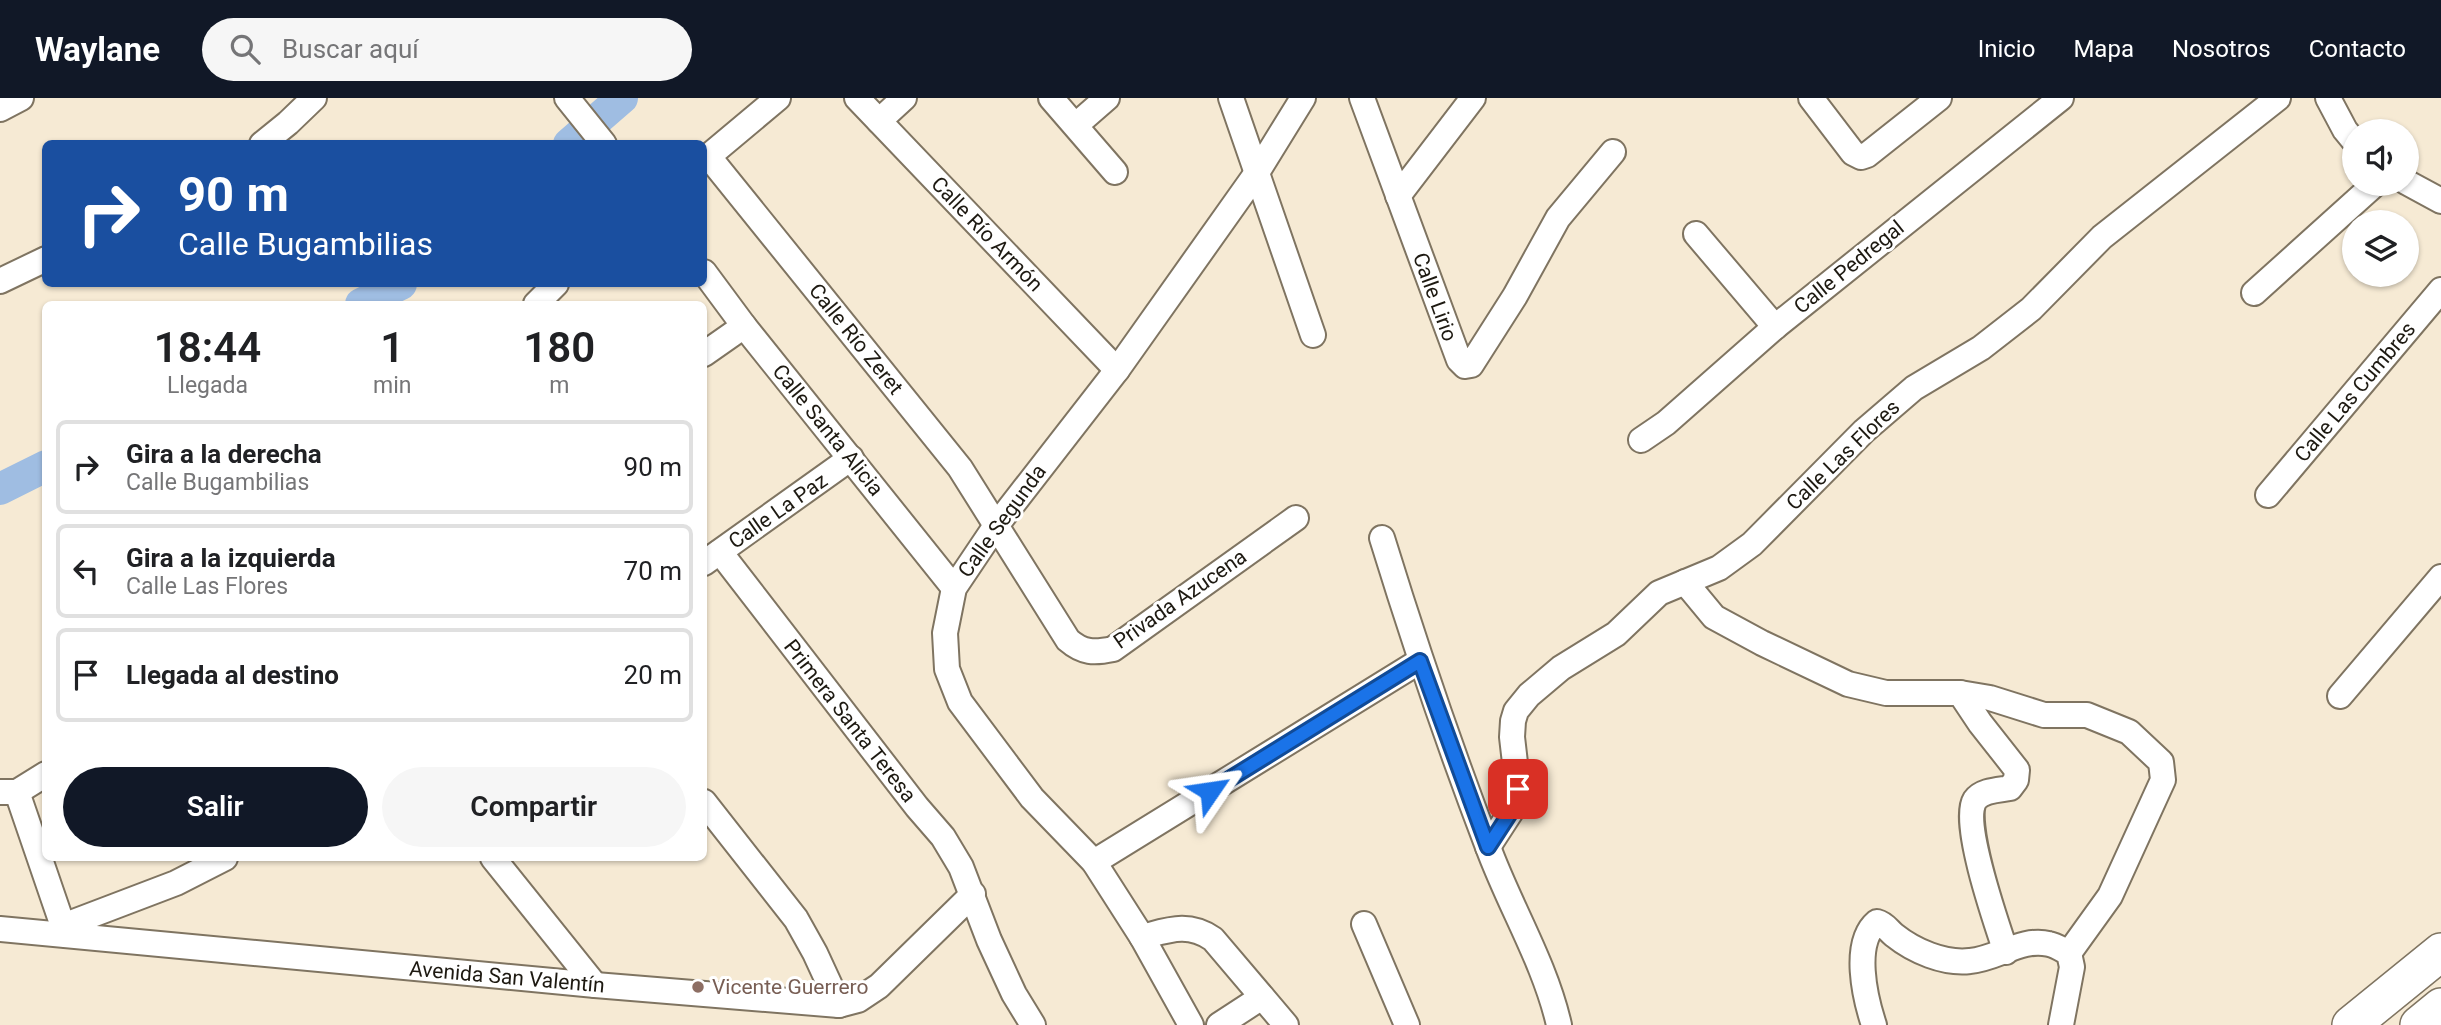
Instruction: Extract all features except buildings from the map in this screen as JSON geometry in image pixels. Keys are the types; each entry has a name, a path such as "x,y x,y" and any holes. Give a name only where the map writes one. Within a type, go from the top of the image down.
{"highway":[{"path":"2351,1025 2441,951"},
{"path":"2419,1025 2441,1007"}],"street":[{"path":"0,109 21,98"},
{"path":"267,140 314,98"},
{"path":"567,98 601,140"},
{"path":"707,157 778,98"},
{"name":"Calle Río Armón","path":"857,98 1117,370"},
{"path":"879,121 904,98"},
{"path":"1051,98 1115,172"},
{"path":"1076,125 1107,98"},
{"path":"1231,98 1313,335"},
{"name":"Calle Segunda","path":"1191,1025 1142,937 1094,862 1032,798 960,702 947,669 945,632 954,588 995,527 1117,370 1256,174 1303,98"},
{"name":"Calle Lirio","path":"1362,98 1459,360 1465,366 1471,365 1515,296 1558,218 1613,152"},
{"path":"1398,196 1473,98"},
{"path":"1811,98 1853,153 1861,157 1939,98"},
{"name":"Calle Pedregal","path":"1641,440 1666,424 1775,327 2061,98"},
{"name":"Calle Las Flores","path":"1488,847 1512,810 1518,789 1512,737 1516,710 1529,695 1561,668 1616,634 1659,593 1719,568 1752,544 1874,422 1914,388 1981,348 2031,309 2102,237 2278,98"},
{"path":"2336,102 2344,119"},
{"name":"Calle Río Zeret","path":"707,159 960,468 995,527"},
{"path":"2419,189 2441,201"},
{"path":"2254,293 2362,196"},
{"path":"1696,234 1775,327"},
{"path":"2,276 42,261"},
{"name":"Calle Santa Alicia","path":"707,276 954,588"},
{"path":"539,301 553,287"},
{"name":"Calle Las Cumbres","path":"2269,495 2441,290"},
{"path":"707,352 744,326"},
{"name":"Calle La Paz","path":"712,557 852,458"},
{"name":"Privada Azucena","path":"995,527 1068,640 1087,653 1113,649 1296,518"},
{"path":"1382,538 1420,661 1488,847 1551,992 1559,1025"},
{"name":"Primera Santa Teresa","path":"712,557 943,837 961,867 1009,983 1033,1025"},
{"path":"2340,696 2441,577"},
{"path":"1685,582 1714,617 1848,684 1886,693 1960,693 1990,698 2044,715 2087,715 2129,732 2161,762 2163,780 2110,896 2068,953"},
{"path":"1094,862 1420,661"},
{"path":"1960,693 2017,770 2016,780 2010,788 1981,794 1974,802 1971,817 1988,901 2006,952"},
{"path":"42,776 9,792 64,931 176,883 219,861"},
{"path":"707,806 796,919 839,1005"},
{"path":"495,861 595,985"},
{"name":"Avenida San Valentín","path":"0,929 64,931 595,985 839,1005 858,1000 878,986 972,894"},
{"path":"1874,1025 1868,1008 1862,964 1867,933 1878,922 1913,948 1947,959 1970,961 2006,952 2027,943 2049,944 2068,953 2072,967 2061,1025"},
{"path":"1364,924 1407,1025"},
{"path":"1142,937 1172,929 1189,928 1201,931 1213,939 1286,1025"},
{"path":"1219,1025 1262,998"}],"waterway":[{"path":"574,140 622,98"},
{"path":"367,301 395,287"},
{"path":"0,489 42,468"}],"place":[{"name":"Vicente Guerrero","path":"698,987"}],"route":[{"path":"1210,791 1420,661 1488,847 1512,810 1518,789"}]}
